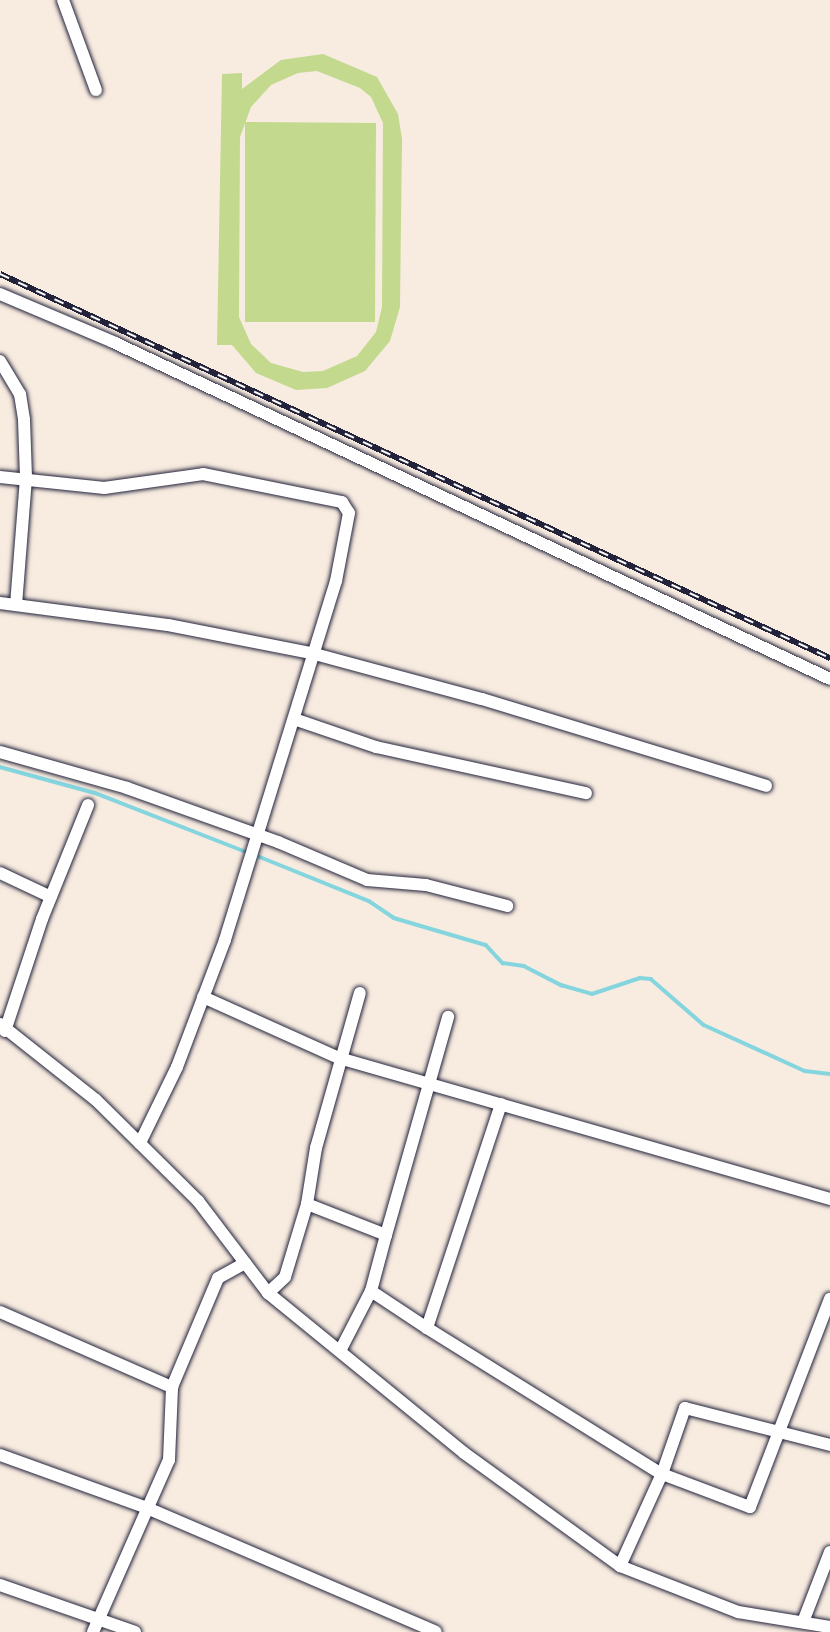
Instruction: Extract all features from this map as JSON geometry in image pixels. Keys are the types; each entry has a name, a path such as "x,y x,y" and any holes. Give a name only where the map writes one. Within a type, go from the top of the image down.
{"street":[{"path":"63,0 96,90"},
{"path":"0,294 113,342 830,679"},
{"path":"0,361 14,384 24,420 26,478 16,605"},
{"path":"0,383 14,384"},
{"path":"0,477 104,488 203,474 342,502 349,513 336,581 311,653 258,837 204,997 177,1067 140,1143"},
{"path":"0,603 168,625 311,653 482,699 766,786"},
{"path":"294,719 376,747 586,793"},
{"path":"0,752 127,788 367,880 426,885 507,906"},
{"path":"88,805 3,1027 96,1100 198,1201 268,1293 341,1349 464,1453 620,1566 738,1612 830,1627"},
{"path":"0,873 51,897"},
{"path":"268,1293 285,1277 307,1204 316,1148 360,993"},
{"path":"204,997 340,1059 830,1199"},
{"path":"341,1349 371,1291 432,1085 448,1017"},
{"path":"428,1328 501,1104"},
{"path":"307,1204 386,1235"},
{"path":"93,1632 169,1460 172,1387 218,1278 245,1263"},
{"path":"371,1291 662,1474 750,1507 782,1431 830,1299"},
{"path":"0,1312 172,1387"},
{"path":"620,1566 662,1474 685,1408 830,1445"},
{"path":"0,1455 147,1508 436,1632"},
{"path":"803,1622 830,1552"},
{"path":"0,1585 135,1632"}],"green space":[{"path":"323,54 377,77 398,114 402,139 400,307 390,341 365,371 327,388 296,390 256,373 232,345 217,345 222,74 242,73 242,89 281,60","holes":["317,71 360,88 371,97 383,123 382,307 376,332 357,356 323,371 303,372 271,363 251,344 239,317 240,137 251,107 271,85 298,73"]},
{"path":"245,122 376,123 375,322 245,322"}],"waterway":[{"path":"0,767 95,793 246,852"},
{"path":"260,857 369,901 394,918 486,945 503,963 524,966 561,985 592,994 640,978 651,979 704,1025 805,1071 830,1074"}],"railway":[{"path":"0,274 830,658"}]}
